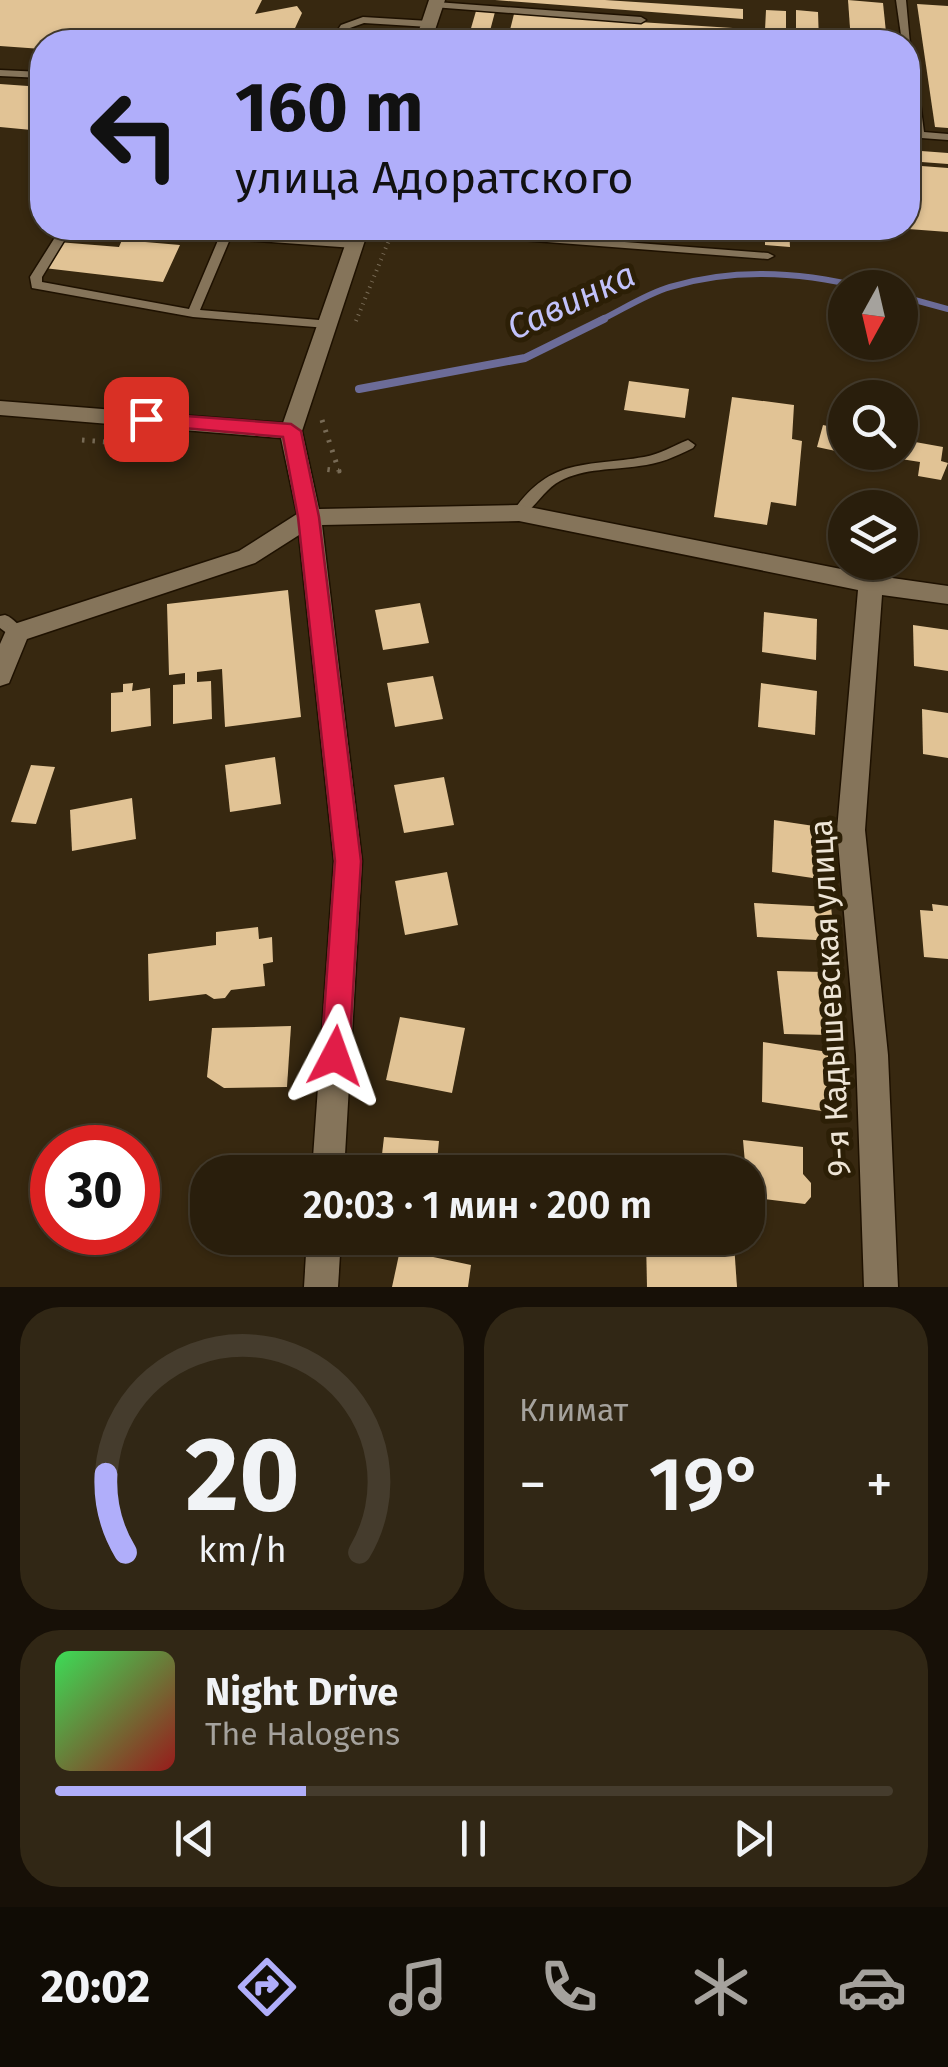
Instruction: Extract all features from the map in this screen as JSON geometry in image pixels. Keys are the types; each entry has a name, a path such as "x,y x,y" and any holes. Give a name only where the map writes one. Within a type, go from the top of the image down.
{"street":[{"path":"427,30 436,2"},
{"path":"329,1155 348,861 309,517 291,431 356,240"},
{"path":"0,408 291,431"},
{"path":"0,676 9,627 247,557 309,517 519,512 871,584 948,595"},
{"name":"9-я Кадышевская улица","path":"871,584 852,830 872,1055 881,1287"},
{"path":"320,1287 323,1255"}],"lane":[{"path":"901,0 905,30"},
{"path":"436,2 640,20"},
{"path":"342,30 363,20 429,24"},
{"path":"0,73 30,74"},
{"path":"920,135 948,137"},
{"path":"60,240 36,277 36,285 193,313 327,324"},
{"path":"193,313 223,240"},
{"path":"560,240 768,256"},
{"path":"519,512 534,488 585,467 669,458 688,445"}],"path":[{"path":"350,333 366,307 389,240"},
{"path":"298,465 340,470 323,423 322,405"},
{"path":"78,440 181,446"}],"building":[{"path":"0,0 262,0 255,14 297,6 302,13 294,30 30,30 30,48 0,46"},
{"path":"495,0 605,0 743,9 743,19"},
{"path":"848,0 883,3 886,30 850,30"},
{"path":"917,4 948,6 948,128 935,127"},
{"path":"766,10 786,11 786,30 765,30"},
{"path":"796,10 818,12 819,30 796,30"},
{"path":"476,11 495,12 490,30 470,30"},
{"path":"514,14 765,30 510,30"},
{"path":"0,84 30,86 30,130 0,127"},
{"path":"920,151 948,153 948,164 920,162"},
{"path":"920,166 948,168 948,232 920,230"},
{"path":"122,240 180,245 163,282 44,268 58,242 119,247"},
{"path":"765,240 790,240 790,247 765,245"},
{"path":"629,381 689,389 685,418 624,410"},
{"path":"732,397 794,405 792,439 802,441 796,506 771,502 767,525 714,517"},
{"path":"823,425 828,426 828,449 817,447"},
{"path":"918,443 943,447 941,461 948,463 941,480 918,476"},
{"path":"288,590 301,717 225,727 222,669 197,672 197,682 211,681 212,719 173,724 173,685 185,684 185,673 169,675 167,604"},
{"path":"420,603 429,643 383,650 375,610"},
{"path":"764,612 817,619 816,660 762,652"},
{"path":"913,625 948,630 948,671 914,666"},
{"path":"433,676 443,719 395,727 387,683"},
{"path":"133,683 132,691 150,688 151,726 111,732 111,693 123,692 123,684"},
{"path":"761,683 817,691 815,735 758,727"},
{"path":"922,709 948,713 948,758 923,754"},
{"path":"275,757 281,804 230,812 225,765"},
{"path":"31,765 55,767 36,824 11,822"},
{"path":"444,777 454,825 404,833 394,785"},
{"path":"132,798 136,839 72,851 70,810"},
{"path":"774,820 834,829 833,881 772,872"},
{"path":"447,872 458,925 405,935 395,881"},
{"path":"754,903 831,907 835,941 757,937"},
{"path":"932,904 948,906 948,959 924,957 920,910 933,911"},
{"path":"258,927 259,939 272,937 273,962 263,964 265,986 231,990 225,998 214,999 206,994 149,1001 148,954 216,945 216,932"},
{"path":"777,971 824,972 829,1035 784,1034"},
{"path":"400,1017 465,1028 452,1093 386,1080"},
{"path":"291,1026 287,1087 224,1088 207,1077 212,1028"},
{"path":"763,1042 828,1052 829,1070 836,1071 836,1086 829,1085 828,1112 762,1102"},
{"path":"384,1137 439,1141 438,1155 382,1155"},
{"path":"743,1140 803,1147 803,1174 811,1183 811,1197 805,1204 765,1199 765,1155 744,1155"},
{"path":"399,1255 424,1255 471,1265 468,1287 392,1287"},
{"path":"646,1255 735,1255 737,1287 647,1287"}],"waterway":[{"name":"Савинка","path":"599,321 661,290 694,281 768,274 828,280"},
{"name":"Савинка","path":"918,301 948,309"},
{"name":"Савинка","path":"359,389 525,358 604,319"}],"route":[{"path":"146,419 291,431 309,517 348,861 335,1056"}]}
